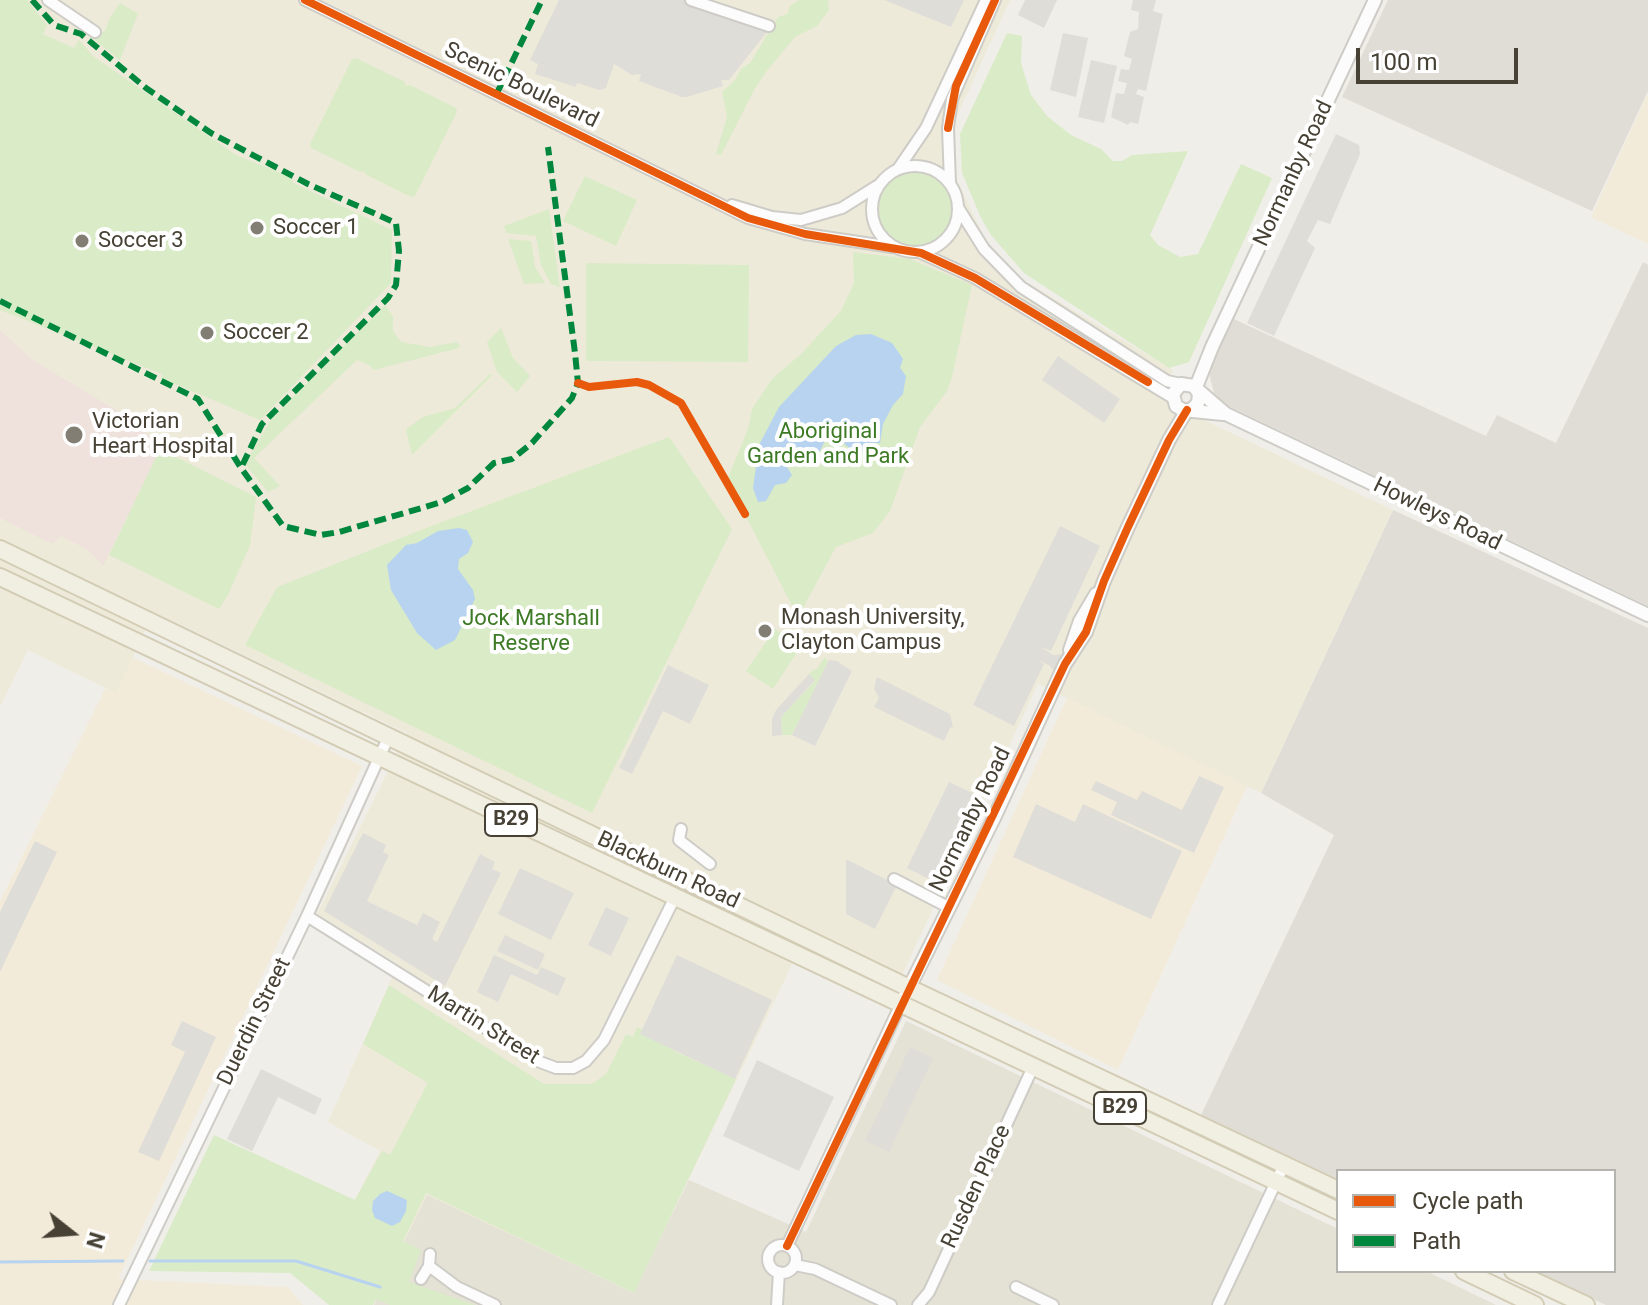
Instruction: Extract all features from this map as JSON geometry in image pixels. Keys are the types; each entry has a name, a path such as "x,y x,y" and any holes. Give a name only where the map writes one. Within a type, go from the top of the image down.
{"main road":[{"name":"Blackburn Road","path":"0,549 909,988 1336,1189"},
{"name":"Blackburn Road","path":"0,577 1336,1210"},
{"path":"1468,1273 1535,1305"},
{"path":"1517,1273 1586,1305"}],"street":[{"path":"48,0 95,32"},
{"name":"Scenic Boulevard","path":"305,0 748,218 782,230 892,247"},
{"path":"691,0 769,26"},
{"path":"959,209 949,237 935,248 921,253 909,253 892,247 881,237 874,220 874,200 879,185 898,169 926,128 986,0"},
{"path":"995,0 952,99 948,128 950,183 959,209 984,249 1021,287 1167,381 1190,386 1200,398 1190,410 1176,406 1174,390 1190,386"},
{"name":"Normanby Road","path":"1190,386 1212,347 1375,0"},
{"path":"898,169 912,165 931,169 950,183"},
{"name":"Scenic Boulevard","path":"721,203 772,217 801,220 842,208 879,185"},
{"path":"921,253 975,278 1173,398"},
{"path":"1082,342 1090,330"},
{"name":"Howleys Road","path":"1190,386 1226,414 1648,615"},
{"name":"Normanby Road","path":"1169,440 1173,398"},
{"name":"Normanby Road","path":"787,1246 901,1004 990,826 1065,664 1076,628 1104,581 1169,440 1190,410"},
{"name":"Howleys Road","path":"1190,410 1226,414"},
{"name":"Duerdin Street","path":"119,1305 307,916 388,738"},
{"path":"681,829 679,840 710,864"},
{"path":"894,879 948,907"},
{"name":"Martin Street","path":"307,916 540,1062 556,1068 573,1068 586,1061 604,1040 675,897"},
{"name":"Rusden Place","path":"918,1305 929,1292 1033,1067"},
{"path":"1218,1305 1284,1165"},
{"path":"787,1246 794,1252 795,1265 788,1271 779,1272 770,1264 769,1256 774,1248 787,1246"},
{"path":"421,1279 429,1260 457,1287 495,1305"},
{"path":"795,1265 815,1269 891,1305"},
{"path":"777,1305 779,1272"},
{"path":"1016,1287 1053,1305"}],"shaded area":[{"name":"Monash University, Clayton Campus","path":"0,0 1010,0 952,127 956,178 984,237 1010,269 1028,283 1173,370 1160,399 1393,510 1261,793 1038,684 902,975 809,929 634,1293 427,1195 387,1278 354,1201 380,1151 328,1122 398,964 317,914 407,733 154,612 116,693 28,650 0,707"},
{"path":"559,0 705,0 767,21 767,32 729,80 721,80 723,86 687,97 639,81 641,74 632,75 614,64 606,88 599,90 577,83 576,87 535,74 538,64 530,60"},
{"path":"884,0 964,0 951,27"},
{"path":"1025,0 1057,0 1044,28 1018,15"},
{"path":"1133,0 1156,0 1153,11 1163,14 1146,91 1138,89 1136,94 1144,97 1138,124 1130,122 1128,125 1111,117 1116,93 1124,94 1127,83 1118,81 1121,69 1129,70 1132,59 1124,56 1130,32 1138,29 1139,12 1131,10"},
{"path":"1388,0 1648,0 1648,91 1592,211 1342,97"},
{"path":"1063,33 1088,38 1076,97 1050,90"},
{"path":"1091,60 1117,66 1104,123 1078,117"},
{"path":"1648,93 1648,244 1591,217"},
{"path":"1336,134 1359,145 1360,154 1330,224 1318,220 1307,241 1315,248 1274,336 1247,323"},
{"path":"1643,262 1648,265 1648,606 1216,400 1208,370 1234,319 1486,436 1497,415 1556,443"},
{"name":"Victorian Heart Hospital","path":"0,330 33,360 136,422 160,449 103,566 88,550 61,536 52,544 0,518"},
{"path":"1058,356 1120,399 1104,423 1042,380"},
{"path":"1393,510 1648,628 1648,1305 1606,1305 1537,1273 1616,1273 1616,1169 1336,1169 1336,1178 1201,1115 1334,835 1261,793"},
{"path":"1060,526 1100,546 1051,651 1041,647 1053,655 1062,654 1054,671 1050,666 1036,659 1044,664 1014,726 973,705"},
{"path":"123,653 362,766 118,1279 288,1287 303,1305 0,1305 0,901"},
{"path":"829,660 837,661 852,671 815,746 792,735"},
{"path":"668,665 709,685 690,724 663,711 632,774 619,768"},
{"path":"809,674 815,680 781,717 782,735 772,736 772,719 776,710"},
{"path":"877,677 950,714 953,727 944,741 874,707 879,698 874,689"},
{"path":"1067,698 1247,786 1118,1070 937,980"},
{"path":"1199,776 1224,787 1194,853 1111,815 1117,802 1091,790 1096,781 1137,800 1142,791 1182,810"},
{"path":"949,782 977,795 935,882 907,868"},
{"path":"1036,804 1075,822 1083,804 1182,851 1151,919 1013,857"},
{"path":"363,833 386,845 383,852 389,855 367,901 417,925 423,913 440,922 432,939 437,942 480,854 495,862 492,869 501,873 445,986 324,911"},
{"path":"35,841 57,852 0,972 0,912"},
{"path":"846,859 897,885 875,929 846,914"},
{"path":"520,868 574,893 551,940 498,914"},
{"path":"606,907 629,918 611,956 588,945"},
{"path":"505,935 545,954 538,970 497,951"},
{"path":"494,955 537,975 541,967 566,978 558,996 511,974 498,1002 477,992"},
{"path":"677,955 772,1000 735,1079 640,1034"},
{"path":"182,1021 216,1037 159,1161 138,1152 185,1052 171,1045"},
{"path":"906,1021 1336,1228 1336,1273 1430,1273 1496,1305 374,1305 425,1192 633,1293 689,1180 806,1232"},
{"path":"910,1047 933,1058 889,1152 865,1141"},
{"path":"757,1060 834,1097 799,1171 723,1136"},
{"path":"261,1069 322,1099 315,1115 278,1097 252,1151 227,1139"}],"green space":[{"path":"0,0 27,0 47,25 43,34 74,48 79,40 93,56 236,155 293,178 292,182 392,230 391,283 260,420 161,378 162,374 0,310"},
{"path":"799,0 828,0 829,10 817,26 795,37 766,72 721,155 716,154 727,117 722,92 750,63 778,17 787,14 790,6"},
{"path":"120,3 138,14 120,60 92,38 106,30 109,19"},
{"path":"1007,33 1022,36 1021,63 1031,95 1047,116 1071,135 1101,149 1113,161 1122,161 1132,155 1188,151 1150,235 1158,245 1180,257 1198,254 1241,164 1272,178 1189,362 1169,368 1024,273 991,235 981,218 962,173 960,134"},
{"path":"356,58 405,82 406,86 410,85 456,108 457,112 415,196 411,197 364,171 360,172 311,148 310,144 352,59"},
{"path":"915,173 929,176 942,184 950,197 953,211 950,225 942,238 929,246 915,249 901,246 888,238 880,225 877,211 880,197 888,184 901,176"},
{"path":"585,176 637,200 616,246 563,221"},
{"path":"549,209 560,287 551,284 541,265 536,236 506,233 504,226"},
{"path":"508,239 531,241 535,267 545,283 524,284"},
{"name":"Aboriginal Garden and Park","path":"853,252 910,259 972,285 947,391 920,427 890,511 873,533 836,547 798,617 727,480 748,429 752,409 772,379 801,354 841,311 854,283"},
{"path":"586,263 749,265 748,362 586,361"},
{"path":"385,305 393,316 393,331 401,342 430,347 456,342 459,348 374,370 357,360 254,458 280,486 268,492 245,464 272,418"},
{"path":"501,328 513,358 530,376 517,392 497,372 487,342"},
{"path":"490,374 412,455 406,430 423,417 455,408"},
{"name":"Jock Marshall Reserve","path":"669,437 732,529 592,813 245,645 277,587"},
{"path":"160,449 256,497 250,545 219,609 109,555"},
{"path":"775,629 801,646 773,689 746,671"},
{"path":"825,657 828,662 792,735 782,735 781,717 815,681 809,674"},
{"path":"389,985 544,1084 592,1084 606,1074 626,1034 633,1037 637,1027 677,1044 674,1051 736,1079 634,1293 426,1193 403,1241 421,1250 409,1282 475,1305 390,1305 376,1299 373,1305 329,1305 290,1273 149,1271 214,1135 355,1200 382,1151 390,1155 428,1083 363,1044"}],"water":[{"path":"871,334 892,343 903,359 900,368 906,376 903,394 883,424 880,443 869,443 863,452 853,451 841,441 827,436 820,451 792,451 784,462 792,475 786,483 775,485 766,501 758,502 753,488 759,445 779,407 836,346 856,335"},
{"path":"467,530 473,542 468,553 459,559 458,569 473,590 475,599 455,640 436,650 417,633 391,590 387,565 406,545 417,543 438,531"},
{"path":"387,1191 407,1200 400,1222 392,1226 375,1218 372,1210 373,1201"}],"waterway":[{"path":"0,1262 123,1261"},
{"path":"150,1261 296,1261 380,1287"}],"marked path":[{"path":"32,0 54,25 81,34 146,88 211,133 308,184 396,223 399,251 396,285 388,298 262,424 241,468"},
{"path":"496,95 542,0"},
{"path":"0,301 198,399 241,468 283,526 321,535 339,532 442,502 468,488 494,463 512,459 532,443 572,398 578,383 548,147"}],"cycle path":[{"path":"305,0 748,218 805,234 921,253 975,278 1148,382"},
{"path":"948,128 956,86 995,0"},
{"path":"578,383 589,387 637,382 649,385 681,403 745,514"},
{"path":"787,1246 1065,664 1086,632 1128,527 1169,440 1187,410"}],"place":[{"name":"Soccer 1","path":"257,228"},
{"name":"Soccer 3","path":"82,241"},
{"name":"Soccer 2","path":"207,333"},
{"name":"Victorian Heart Hospital","path":"74,435"},
{"name":"Monash University, Clayton Campus","path":"765,631"}]}
